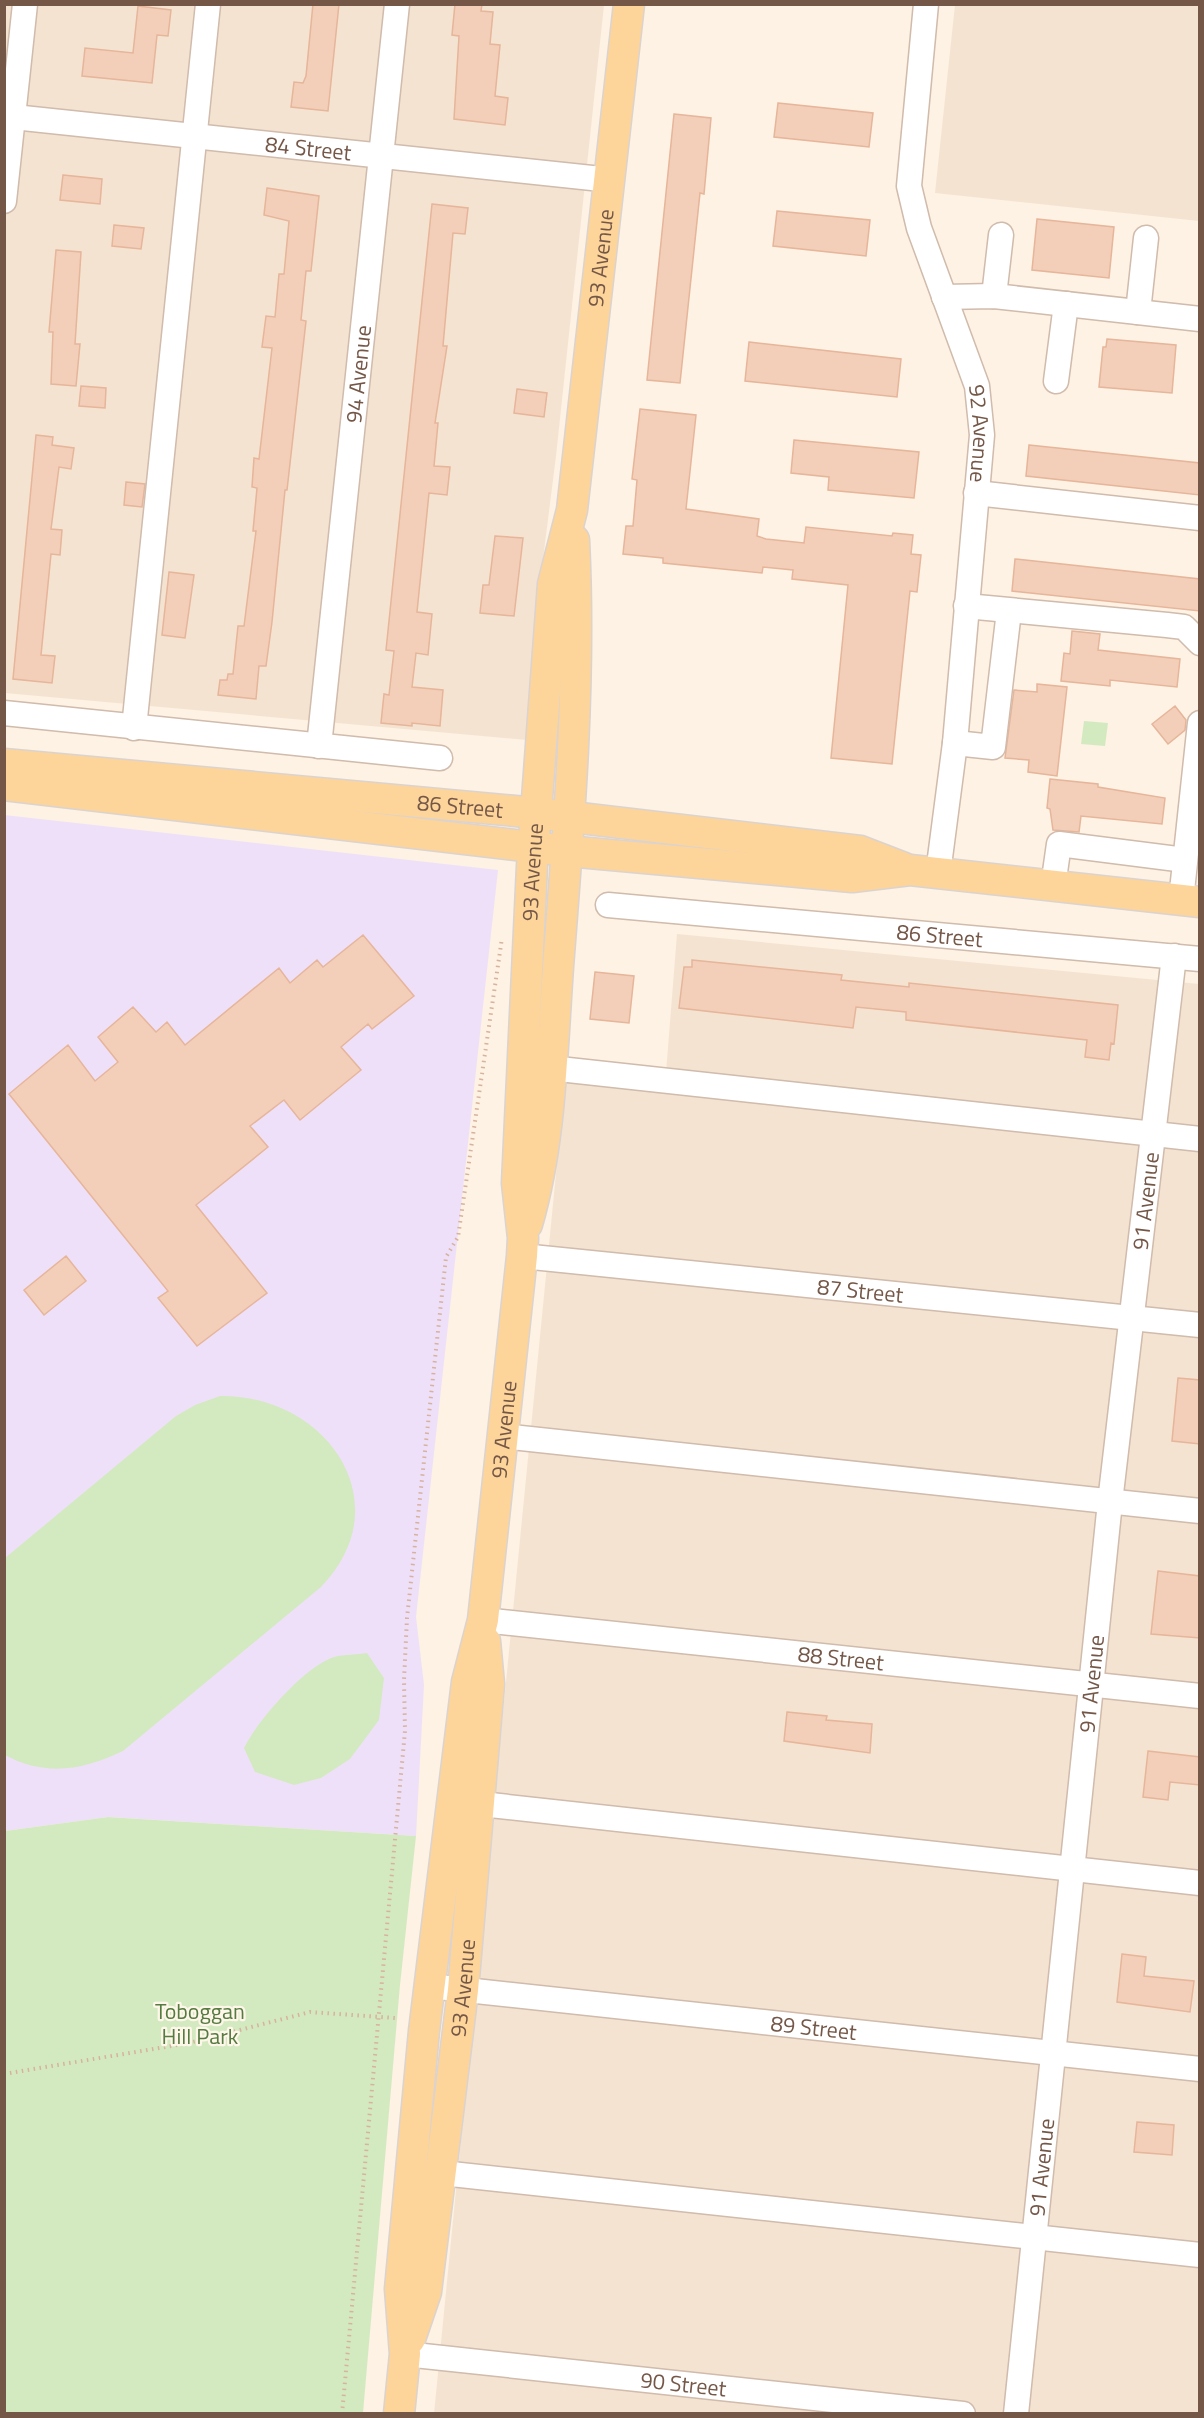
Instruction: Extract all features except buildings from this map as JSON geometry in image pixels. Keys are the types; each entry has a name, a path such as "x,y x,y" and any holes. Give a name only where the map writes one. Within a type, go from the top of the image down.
{"main road":[{"name":"93 Avenue","path":"523,1247 517,1183 534,847 553,584 572,510 611,180 628,4"},
{"name":"93 Avenue","path":"399,2414 405,2354 400,2289 429,1986 467,1682 483,1620 523,1247 538,1185 550,1068 567,851 575,710 576,586 572,510"},
{"name":"86 Street","path":"4,764 537,813 860,851 924,871 1190,901"},
{"name":"86 Street","path":"4,785 312,823 567,851 852,877 924,871"},
{"name":"93 Avenue","path":"405,2354 426,2292 463,1990 481,1804 489,1684 483,1620"}],"street":[{"path":"4,201 9,116 26,4"},
{"path":"134,728 208,4"},
{"name":"94 Avenue","path":"319,746 397,4"},
{"name":"92 Avenue","path":"924,871 955,743 982,435 981,409 972,367 919,228 909,186 926,4"},
{"name":"84 Street","path":"9,116 611,180"},
{"path":"994,296 1001,235"},
{"path":"1138,312 1146,238"},
{"path":"944,297 994,296 1200,319"},
{"path":"1056,381 1066,304"},
{"path":"976,493 1200,518"},
{"path":"966,606 1184,627 1200,643"},
{"path":"955,743 993,747 1009,611"},
{"name":"86 Street","path":"4,713 440,758"},
{"path":"1190,901 1185,860 1200,723"},
{"path":"1053,886 1059,844 1185,860"},
{"name":"86 Street","path":"608,905 1200,959"},
{"name":"91 Avenue","path":"1016,2414 1110,1502 1174,956"},
{"path":"550,1068 1200,1139"},
{"name":"87 Street","path":"523,1247 1200,1325"},
{"path":"502,1436 1200,1511"},
{"name":"88 Street","path":"483,1620 1200,1696"},
{"path":"481,1804 1200,1883"},
{"name":"89 Street","path":"429,1986 1200,2069"},
{"path":"442,2173 1200,2255"},
{"name":"90 Street","path":"405,2354 963,2414"}],"path":[{"path":"342,2414 405,1731 404,1680 407,1618 446,1257 458,1237 503,934"},
{"path":"4,2074 189,2043 310,2012 395,2018"}],"shaded area":[{"path":"4,5 604,5 556,456 534,630 527,740 5,693"},
{"path":"955,5 1199,5 1199,221 935,193"},
{"path":"4,815 498,870 416,1617 424,1685 416,1836 108,1817 5,1831"},
{"path":"677,934 1199,984 1199,2413 434,2414 567,1062 666,1073"}],"green space":[{"path":"1084,721 1108,723 1105,746 1081,744"},
{"path":"220,1396 258,1400 292,1413 320,1433 341,1459 353,1489 355,1521 345,1554 321,1587 123,1751 94,1763 64,1768 35,1766 5,1755 5,1558 176,1416 195,1405"},
{"path":"367,1653 384,1678 379,1720 350,1759 321,1778 294,1785 255,1772 244,1748 259,1724 283,1696 322,1662 338,1656"},
{"name":"Toboggan Hill Park","path":"108,1817 416,1836 400,1985 363,2413 5,2413 5,1831"}]}
